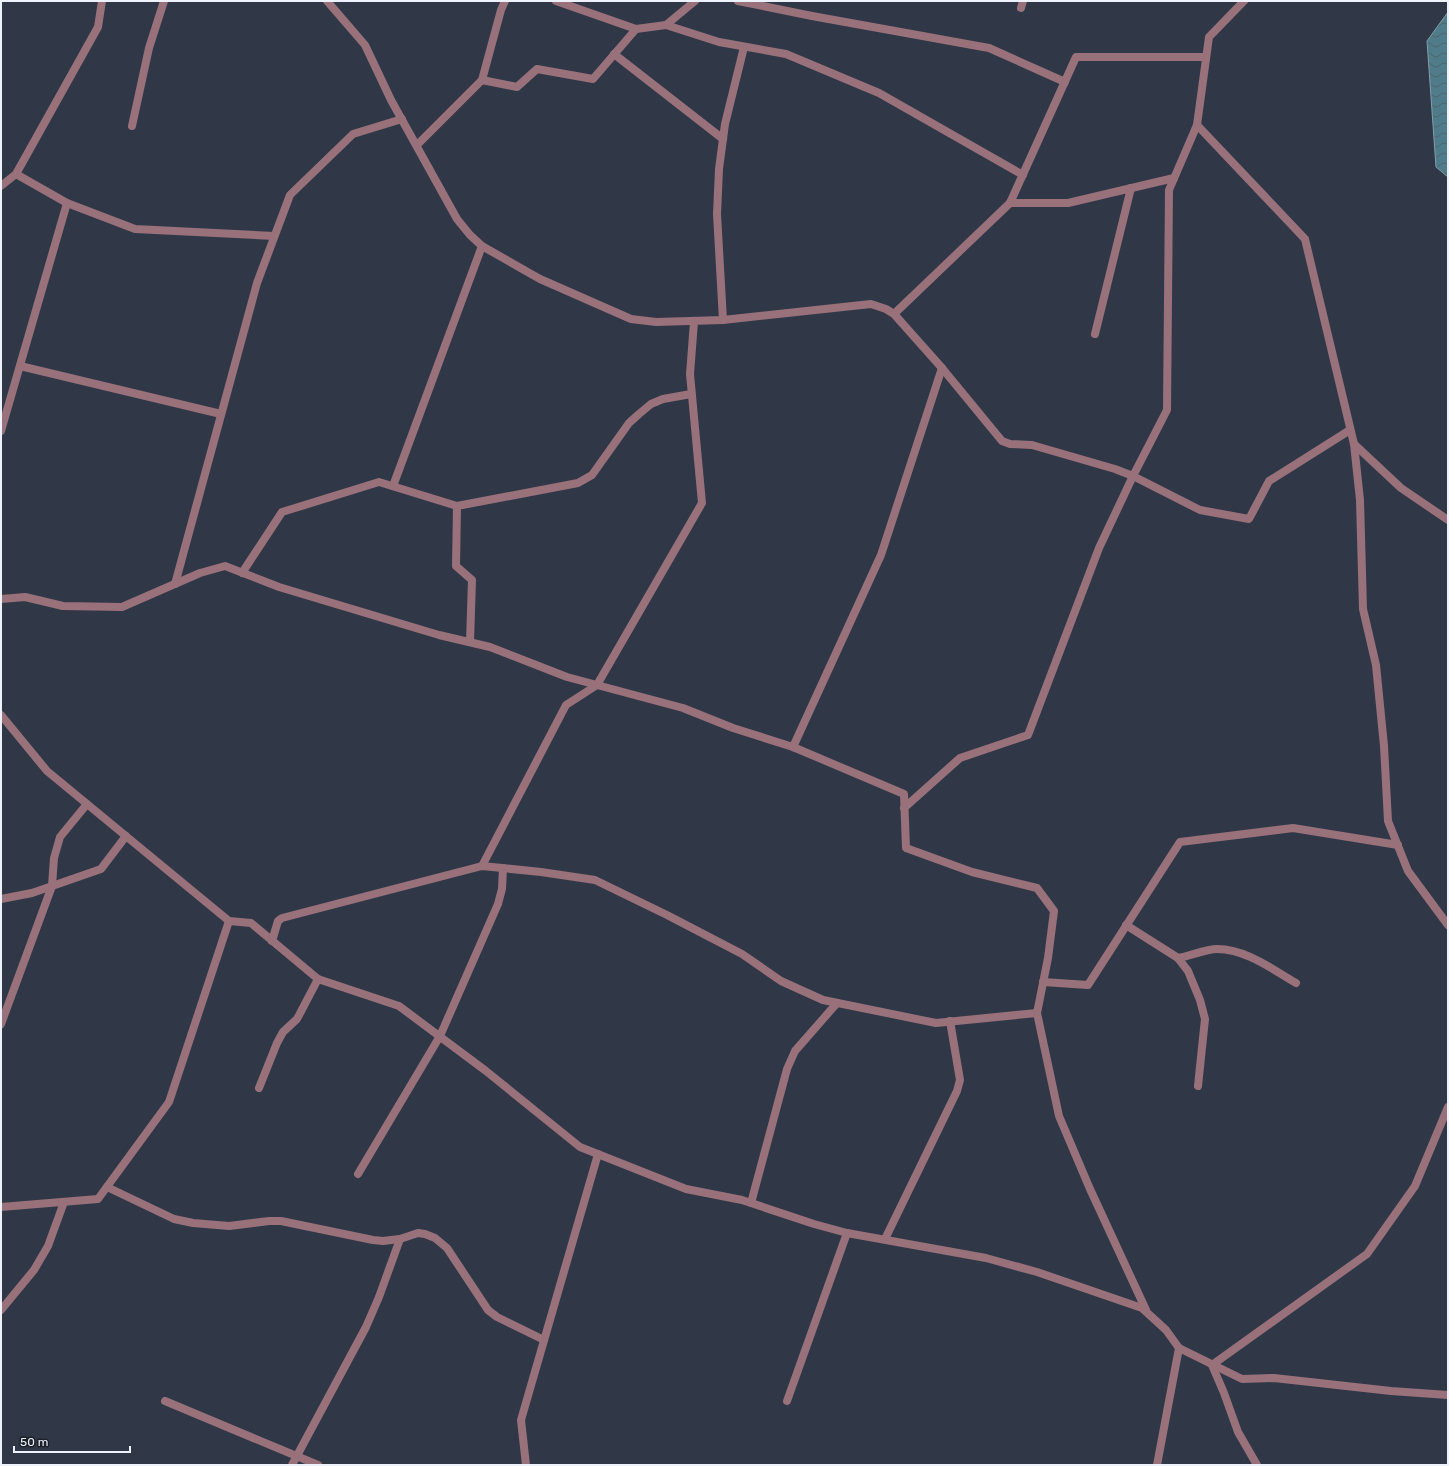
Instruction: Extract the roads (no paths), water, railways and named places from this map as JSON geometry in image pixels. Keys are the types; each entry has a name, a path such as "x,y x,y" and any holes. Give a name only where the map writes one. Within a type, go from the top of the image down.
{"street":[{"path":"1,186 16,174 98,27 102,1"},
{"path":"132,126 148,48 164,1"},
{"path":"327,1 365,45 402,119 457,219 470,235 482,246 540,280 631,319 656,322 694,322 871,304 886,309 894,314 942,368 1002,440 1010,444 1032,445 1115,469 1133,476 1200,510 1250,519 1269,481 1350,430"},
{"path":"417,145 482,80 501,10 505,1"},
{"path":"556,1 636,28 666,25 719,42 786,54 879,93 1023,175"},
{"path":"666,25 695,1"},
{"path":"738,1 988,48 1065,82"},
{"path":"904,808 960,758 1028,734 1099,548 1133,476 1167,410 1169,190 1197,125 1209,37 1244,1"},
{"path":"482,80 517,87 537,69 593,79 636,28"},
{"path":"722,320 717,199 725,124 744,47"},
{"path":"614,54 723,139"},
{"path":"894,314 1010,203 1076,57 1206,57"},
{"path":"175,584 257,283 290,194 352,134 402,119"},
{"path":"1197,125 1305,239 1354,444 1360,500 1363,609 1376,666 1384,746 1388,821 1408,871 1448,925"},
{"path":"16,174 67,203 136,229 274,236"},
{"path":"1010,203 1068,203 1174,178"},
{"path":"1095,334 1132,188"},
{"path":"1,431 67,203"},
{"path":"393,486 482,246"},
{"path":"482,866 566,705 597,685 702,503 690,374 694,322"},
{"path":"20,366 221,414"},
{"path":"793,747 880,555 942,368"},
{"path":"242,573 282,512 379,482 457,506 578,483 592,475 628,423 647,407 662,399 692,394"},
{"path":"1354,444 1401,488 1448,520"},
{"path":"457,506 456,566 472,580 470,642"},
{"path":"1,599 25,597 63,606 122,607 200,573 225,566 279,587 432,633 490,647 567,677 683,708 733,728 793,747 904,794 906,848 972,872 1037,888 1054,910 1048,958 1037,1013 1059,1116 1090,1189 1146,1311"},
{"path":"1,715 47,771 229,921 251,923 318,979 399,1006 486,1071 580,1147 686,1189 751,1204 847,1233 986,1258 1037,1272 1142,1308 1166,1330 1179,1348 1242,1379 1274,1378 1392,1391 1448,1395"},
{"path":"1,1024 52,886 54,858 60,837 87,804"},
{"path":"1043,982 1088,985 1180,842 1293,828 1398,845"},
{"path":"1,898 32,893 101,869 126,836"},
{"path":"272,941 278,921 282,918 482,866 595,880 742,954 781,981 823,1000 936,1023 1037,1013"},
{"path":"358,1174 440,1036 498,904 502,888 503,868"},
{"path":"1,1207 98,1199 169,1102 229,921"},
{"path":"1126,925 1178,958 1188,971 1200,1000 1205,1019 1198,1086"},
{"path":"1178,958 1216,949 1233,951 1252,958 1296,982"},
{"path":"259,1088 277,1043 283,1032 297,1019 318,979"},
{"path":"751,1204 787,1069 795,1051 837,1003"},
{"path":"885,1239 957,1091 960,1080 950,1021"},
{"path":"1212,1365 1367,1254 1415,1186 1448,1107"},
{"path":"526,1465 521,1420 598,1154"},
{"path":"107,1187 174,1219 193,1223 229,1226 268,1221 281,1221 383,1241 400,1239 418,1233 425,1234 435,1238 447,1248 488,1310 497,1317 544,1340"},
{"path":"1,1310 34,1270 48,1246 64,1202"},
{"path":"787,1401 847,1233"},
{"path":"292,1465 366,1327 379,1297 400,1239"},
{"path":"1157,1465 1179,1348"},
{"path":"1212,1365 1238,1432 1257,1465"},
{"path":"165,1401 318,1465"}],"water":[{"path":"1448,12 1448,177 1436,167 1427,41"}]}
